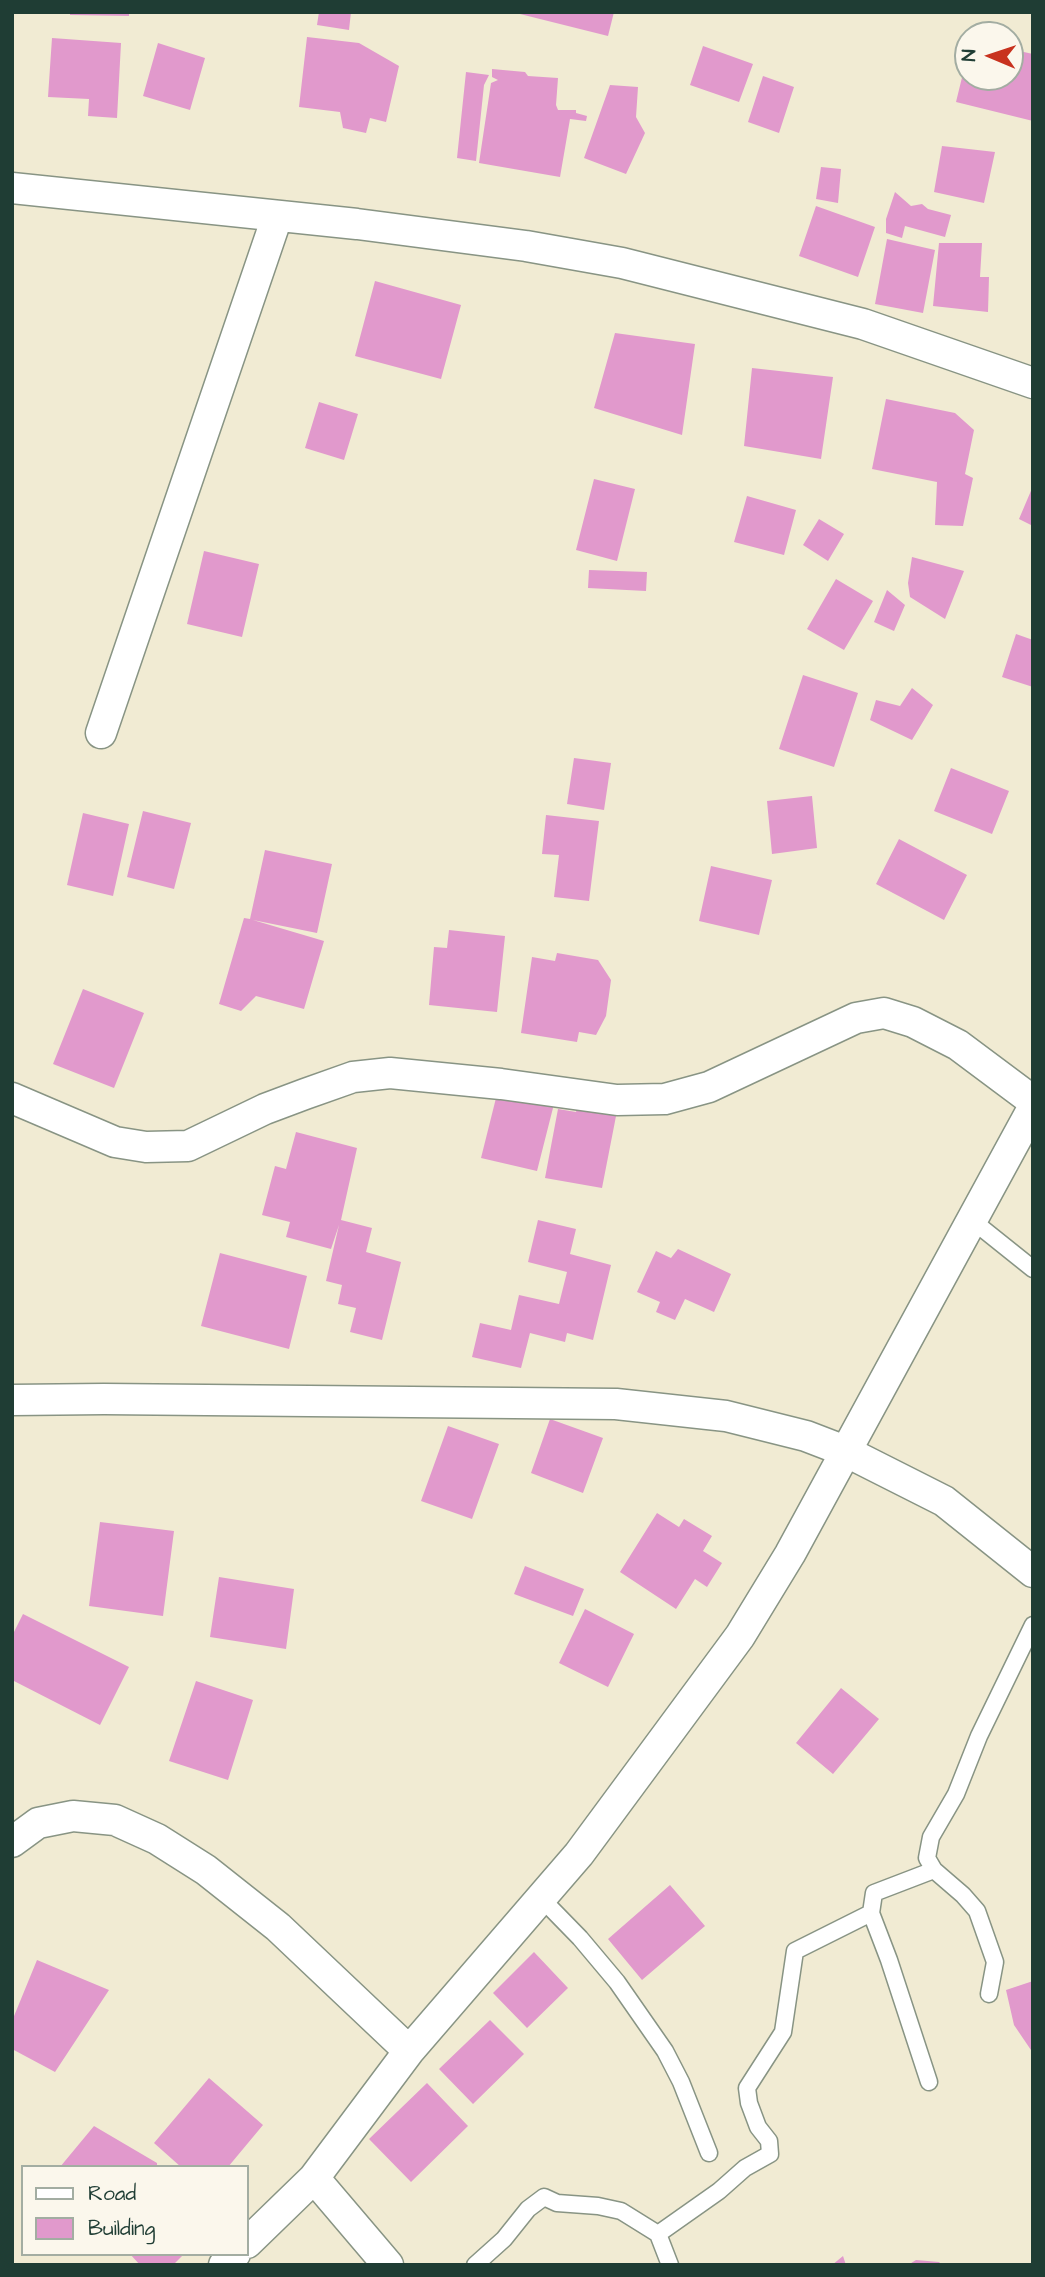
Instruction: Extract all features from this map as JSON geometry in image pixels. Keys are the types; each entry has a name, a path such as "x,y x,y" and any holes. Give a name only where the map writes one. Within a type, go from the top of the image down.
{"street":[{"path":"12,188 91,194 357,224 526,246 622,263 863,324 1033,383"},
{"path":"101,733 277,216"},
{"path":"12,1098 115,1142 146,1147 188,1146 265,1109 305,1094 353,1077 390,1073 501,1084 617,1100 664,1099 709,1087 856,1018 884,1013 913,1022 958,1045 1033,1101"},
{"path":"248,2242 314,2178 409,2051 579,1854 740,1636 790,1554 1033,1108"},
{"path":"12,1401 104,1399 616,1404 726,1416 806,1436 845,1451 944,1501 1033,1572"},
{"path":"12,1842 38,1823 73,1816 115,1820 157,1839 206,1870 278,1927 409,2051"},
{"path":"314,2178 388,2265"}],"lane":[{"path":"973,1221 1033,1269"},
{"path":"989,1994 995,1962 977,1911 934,1870 927,1858 931,1837 956,1794 979,1736 1033,1625"},
{"path":"929,2082 871,1913 874,1893 934,1870"},
{"path":"540,1897 580,1938 617,1982 665,2051 681,2082 709,2153"},
{"path":"658,2234 719,2191 745,2168 770,2154 769,2141 758,2127 749,2103 747,2088 783,2032 795,1951 871,1913"},
{"path":"475,2265 504,2239 528,2208 544,2197 557,2203 598,2206 621,2211 658,2234 670,2265"}],"building":[{"path":"70,12 129,12 129,16 70,15"},
{"path":"319,12 351,12 349,30 317,25"},
{"path":"512,12 614,12 608,36"},
{"path":"307,37 359,43 399,66 386,122 370,118 366,133 343,128 340,112 299,107"},
{"path":"52,38 121,43 117,118 88,116 89,99 48,97"},
{"path":"158,43 205,58 190,110 143,96"},
{"path":"703,46 753,64 739,102 690,85"},
{"path":"1024,52 1033,54 1033,121 956,102 959,91 1024,91"},
{"path":"492,69 558,78 558,110 576,110 576,113 587,116 586,121 570,119 560,177 479,163 491,83 498,80 492,77"},
{"path":"466,72 489,75 484,85 476,161 457,158"},
{"path":"763,76 794,87 779,133 748,122"},
{"path":"610,85 638,87 636,117 645,133 626,174 584,158"},
{"path":"942,146 995,152 984,203 934,192"},
{"path":"821,167 841,169 838,203 816,199"},
{"path":"895,192 911,206 922,204 928,209 951,215 945,237 905,226 902,238 886,233 886,219"},
{"path":"816,206 875,227 858,277 799,256"},
{"path":"887,239 935,250 923,313 875,304"},
{"path":"939,243 982,243 980,277 989,277 988,312 933,306"},
{"path":"375,281 461,305 441,379 355,356"},
{"path":"615,333 695,344 682,435 594,408"},
{"path":"752,368 833,377 821,459 744,446"},
{"path":"886,399 955,413 974,430 965,474 973,478 963,526 935,525 937,482 872,469"},
{"path":"319,402 358,414 344,460 305,448"},
{"path":"594,479 635,489 617,561 576,550"},
{"path":"1033,486 1033,526 1019,519"},
{"path":"747,496 796,510 784,555 734,542"},
{"path":"819,519 844,534 828,561 803,545"},
{"path":"204,551 259,564 242,637 187,624"},
{"path":"912,557 964,571 945,619 910,597 908,583"},
{"path":"589,570 647,572 646,591 588,588"},
{"path":"836,579 873,601 844,650 807,629"},
{"path":"887,590 905,605 894,631 874,622"},
{"path":"1016,634 1033,640 1033,687 1002,677"},
{"path":"803,675 858,693 834,767 779,749"},
{"path":"912,688 933,705 912,740 870,720 876,700 900,706"},
{"path":"574,758 611,763 604,810 567,804"},
{"path":"951,768 1009,791 992,834 934,811"},
{"path":"812,796 817,848 772,854 767,801"},
{"path":"143,811 191,823 174,889 127,877"},
{"path":"83,813 129,824 113,896 67,885"},
{"path":"546,815 599,821 589,901 554,897 559,855 542,854"},
{"path":"899,839 967,875 944,920 876,884"},
{"path":"265,850 332,864 317,933 253,920 324,941 304,1009 256,996 241,1011 219,1004 244,918 250,919"},
{"path":"711,866 772,880 759,935 699,921"},
{"path":"449,930 505,936 497,1012 429,1005 434,947 447,948"},
{"path":"557,953 598,960 611,980 606,1016 596,1035 579,1032 577,1042 521,1033 532,957 555,961"},
{"path":"83,989 144,1013 114,1088 53,1064"},
{"path":"498,1090 554,1104 537,1171 481,1158"},
{"path":"578,1104 617,1111 602,1188 545,1178 558,1109 576,1112"},
{"path":"296,1132 357,1148 341,1220 372,1228 366,1252 401,1262 382,1340 350,1332 356,1308 338,1304 342,1285 326,1281 339,1225 331,1249 286,1237 290,1222 262,1215 275,1166 286,1169"},
{"path":"538,1220 576,1229 570,1254 611,1265 593,1340 567,1333 565,1342 530,1333 521,1368 472,1357 480,1323 511,1330 519,1295 559,1304 567,1272 528,1262"},
{"path":"678,1249 731,1274 714,1312 685,1299 675,1320 656,1312 660,1302 637,1292 656,1251 671,1258"},
{"path":"220,1253 307,1276 289,1349 201,1326"},
{"path":"550,1419 603,1438 583,1493 531,1473"},
{"path":"448,1426 499,1444 472,1519 421,1501"},
{"path":"657,1513 679,1527 684,1519 712,1536 703,1551 722,1563 707,1587 695,1579 676,1609 620,1572"},
{"path":"100,1522 174,1531 163,1616 89,1606"},
{"path":"525,1566 584,1589 573,1616 514,1594"},
{"path":"219,1577 294,1589 286,1649 210,1637"},
{"path":"585,1609 634,1634 608,1687 559,1663"},
{"path":"23,1614 129,1667 100,1725 12,1680 12,1636"},
{"path":"196,1681 253,1700 228,1780 169,1761"},
{"path":"841,1688 879,1719 833,1774 796,1743"},
{"path":"670,1885 705,1926 642,1980 608,1939"},
{"path":"534,1952 568,1988 527,2028 493,1993"},
{"path":"37,1960 109,1990 55,2072 12,2049 12,2021"},
{"path":"1033,1981 1033,2053 1014,2025 1006,1990"},
{"path":"490,2020 524,2054 473,2104 439,2069"},
{"path":"209,2078 263,2125 230,2165 179,2165 154,2143"},
{"path":"427,2083 468,2126 411,2182 369,2139"},
{"path":"94,2126 157,2163 157,2165 62,2165"},
{"path":"132,2256 182,2256 173,2265 140,2265"},
{"path":"843,2256 846,2265 832,2265"},
{"path":"916,2260 939,2262 942,2265 908,2265"}]}
